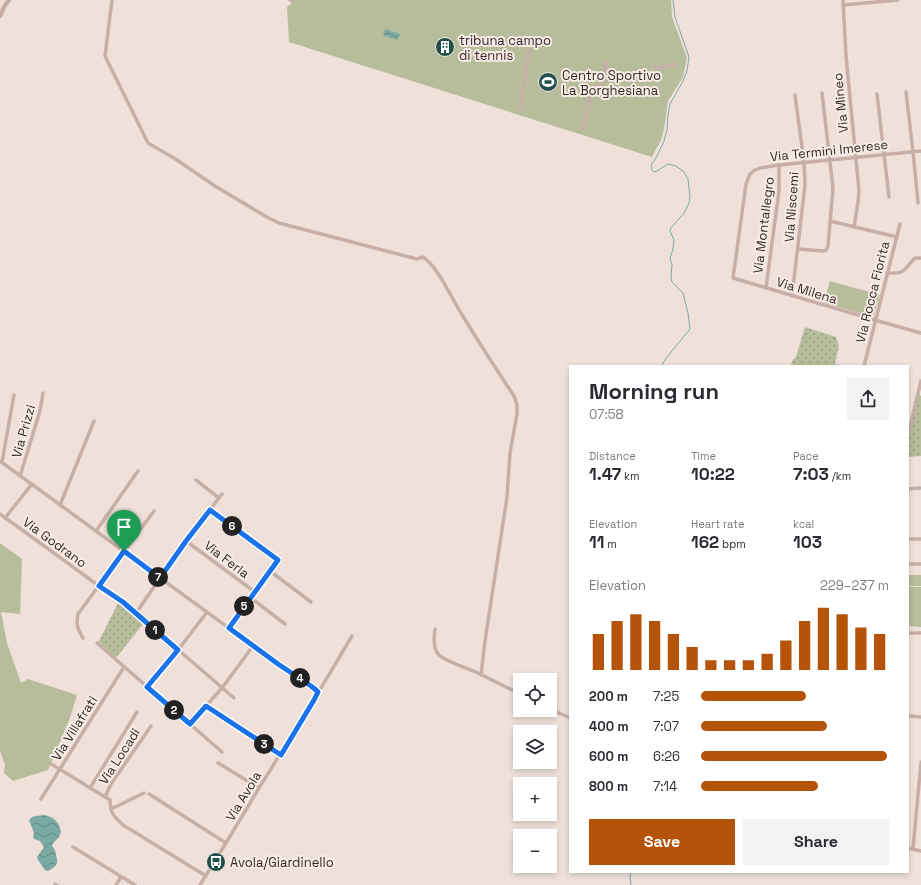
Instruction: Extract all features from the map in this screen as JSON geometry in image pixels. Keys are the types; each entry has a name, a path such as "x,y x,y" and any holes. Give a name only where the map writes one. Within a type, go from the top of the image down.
{"street":[{"path":"0,16 9,0"},
{"path":"112,0 105,57 149,144 174,158 215,186 279,223 297,229 416,259 423,257 429,261 514,396 517,405 517,414 510,453 506,504 485,641 482,675"},
{"name":"Via Mineo","path":"843,0 846,56 859,195 854,227"},
{"path":"843,6 898,0"},
{"path":"520,110 529,50"},
{"path":"584,129 591,87 600,86 602,84 606,62"},
{"path":"655,67 661,68 675,64"},
{"path":"906,92 918,203"},
{"path":"798,249 822,251 826,250 828,246 833,188 822,93"},
{"path":"877,94 889,197"},
{"name":"Via Niscemi","path":"792,296 805,187 804,162 796,95"},
{"name":"Via Termini Imerese","path":"734,278 748,179 750,174 757,169 804,162 921,151"},
{"name":"Via Montallegro","path":"766,288 780,188 779,165"},
{"path":"830,221 897,236"},
{"name":"Via Rocca Fiorita","path":"864,365 900,224"},
{"path":"887,273 902,272 915,258 921,258"},
{"name":"Via Milena","path":"734,278 921,333"},
{"path":"909,431 921,382"},
{"name":"Via Prizzi","path":"20,476 40,411 43,392"},
{"path":"14,395 1,461 318,692"},
{"path":"909,410 914,411"},
{"path":"60,505 94,421"},
{"path":"96,531 138,471"},
{"path":"196,480 219,498"},
{"path":"5,518 32,484"},
{"path":"909,489 921,488"},
{"path":"136,613 186,541 222,494"},
{"path":"210,510 278,560 229,628"},
{"path":"83,638 76,623 78,614 154,511"},
{"name":"Via Godrano","path":"0,514 115,596 234,698"},
{"path":"909,539 921,539"},
{"name":"Via Ferla","path":"186,541 255,592"},
{"path":"909,564 921,564"},
{"path":"270,571 311,602"},
{"path":"251,598 285,624"},
{"path":"147,687 207,612"},
{"path":"435,630 435,646 439,654 450,661 513,690"},
{"path":"909,633 921,633"},
{"name":"Via Avola","path":"200,885 259,788 281,755 352,636"},
{"path":"97,643 222,752"},
{"path":"190,724 222,688 253,646"},
{"name":"Via Villafrati","path":"41,799 124,667"},
{"path":"206,706 281,755"},
{"path":"90,788 137,712"},
{"path":"557,712 569,718"},
{"path":"909,716 921,717"},
{"name":"Via Locadi","path":"105,797 151,726"},
{"path":"913,849 921,762"},
{"path":"218,763 259,788"},
{"path":"51,764 110,800 111,809 114,816 123,825 206,876"},
{"path":"111,809 144,792"},
{"path":"149,794 226,843"},
{"path":"73,847 135,885"},
{"path":"909,848 921,850"},
{"path":"116,885 121,877"}],"green space":[{"name":"Centro Sportivo La Borghesiana","path":"293,0 671,0 672,17 687,58 683,77 668,101 661,140 652,157 289,42 287,7"},
{"path":"830,281 880,295 873,317 824,303"},
{"path":"805,327 836,337 839,346 835,364 840,365 791,365 792,361 796,357"},
{"path":"918,394 921,396 921,456 909,457 909,431"},
{"path":"0,543 22,559 20,614 1,612 7,643 21,683 28,679 77,695 70,718 48,770 13,781 4,773 5,765 0,751"},
{"path":"909,575 921,575 921,586 909,586"},
{"path":"909,587 921,587 921,627 909,626"},
{"path":"118,603 143,624 116,658 98,643"}],"water":[{"path":"385,29 400,34 397,40 383,35"},
{"path":"45,815 56,821 61,832 52,846 55,850 57,862 52,869 48,871 45,870 38,860 37,857 44,847 40,841 34,839 34,833 29,820 34,816"}],"waterway":[{"path":"662,365 690,329 683,293 672,282 672,265 670,258 674,240 670,231 671,228 684,213 689,203 690,197 688,179 683,171 676,166 668,164 654,172 651,165 664,141 667,130 670,104 683,81 687,71 689,57 675,17 673,0"},
{"path":"631,873 631,885"}],"place":[{"name":"tribuna campo di tennis","path":"445,47"},
{"name":"Centro Sportivo La Borghesiana","path":"548,82"},
{"name":"Avola/Giardinello","path":"216,862"}],"route":[{"path":"210,510 278,560 229,628 318,692 281,755 206,706 190,724 147,687 178,650 123,602 99,586 124,551 160,578 210,510"}]}
